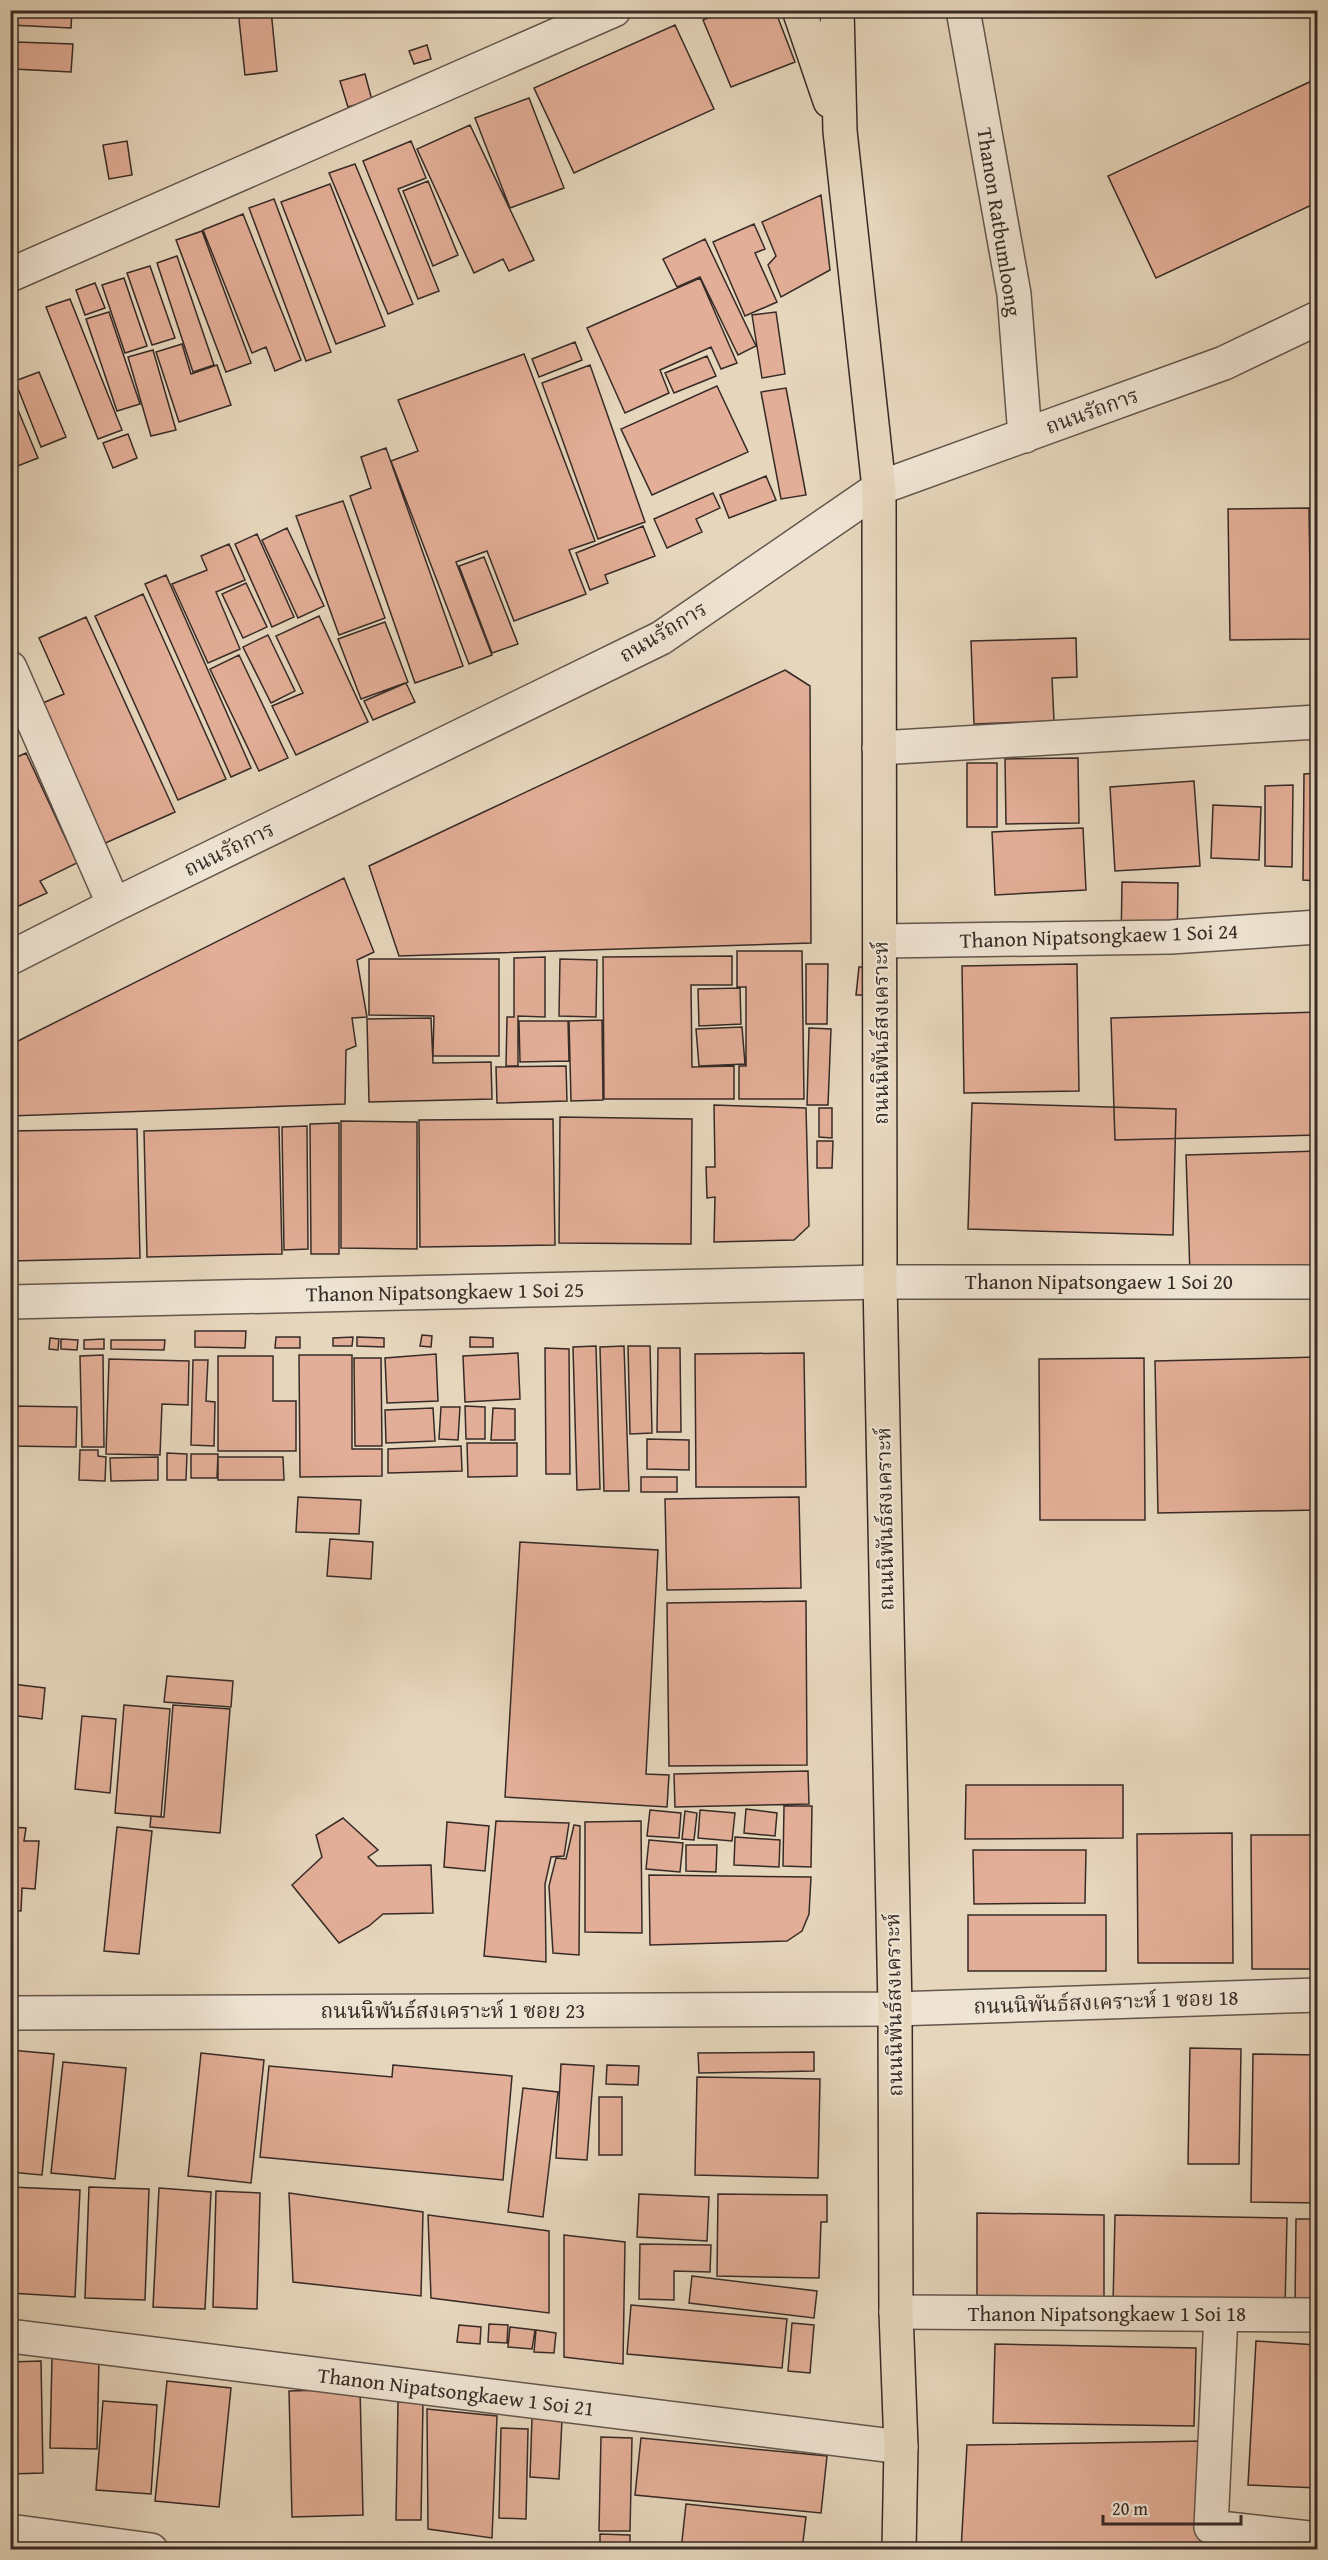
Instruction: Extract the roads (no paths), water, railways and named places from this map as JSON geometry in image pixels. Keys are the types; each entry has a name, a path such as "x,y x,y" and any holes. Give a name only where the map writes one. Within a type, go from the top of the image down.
{"main road":[{"path":"799,10 840,130"},
{"path":"837,10 840,130"},
{"name":"ถนนนิพันธ์สงเคราะห์","path":"840,130 879,488 880,1282 895,2009 896,2312 901,2448 899,2550"}],"street":[{"path":"10,275 614,10"},
{"name":"Thanon Ratbumloong","path":"963,10 1014,294 1025,436"},
{"name":"ถนนรัถการ","path":"10,958 661,638 879,488 1224,363 1317,318"},
{"path":"10,668 114,905"},
{"path":"879,748 1317,722"},
{"name":"Thanon Nipatsongkaew 1 Soi 24","path":"881,941 1171,937 1317,927"},
{"name":"Thanon Nipatsongaew 1 Soi 20","path":"880,1282 1317,1282"},
{"name":"Thanon Nipatsongkaew 1 Soi 25","path":"10,1302 880,1282"},
{"name":"ถนนนิพันธ์สงเคราะห์ 1 ซอย 18","path":"895,2009 1317,1995"},
{"name":"ถนนนิพันธ์สงเคราะห์ 1 ซอย 23","path":"10,2013 895,2009"},
{"name":"Thanon Nipatsongkaew 1 Soi 18","path":"896,2312 1317,2315"},
{"path":"1221,2315 1211,2527 1317,2539"},
{"name":"Thanon Nipatsongkaew 1 Soi 21","path":"10,2336 901,2448"},
{"path":"10,2531 151,2550"}]}
